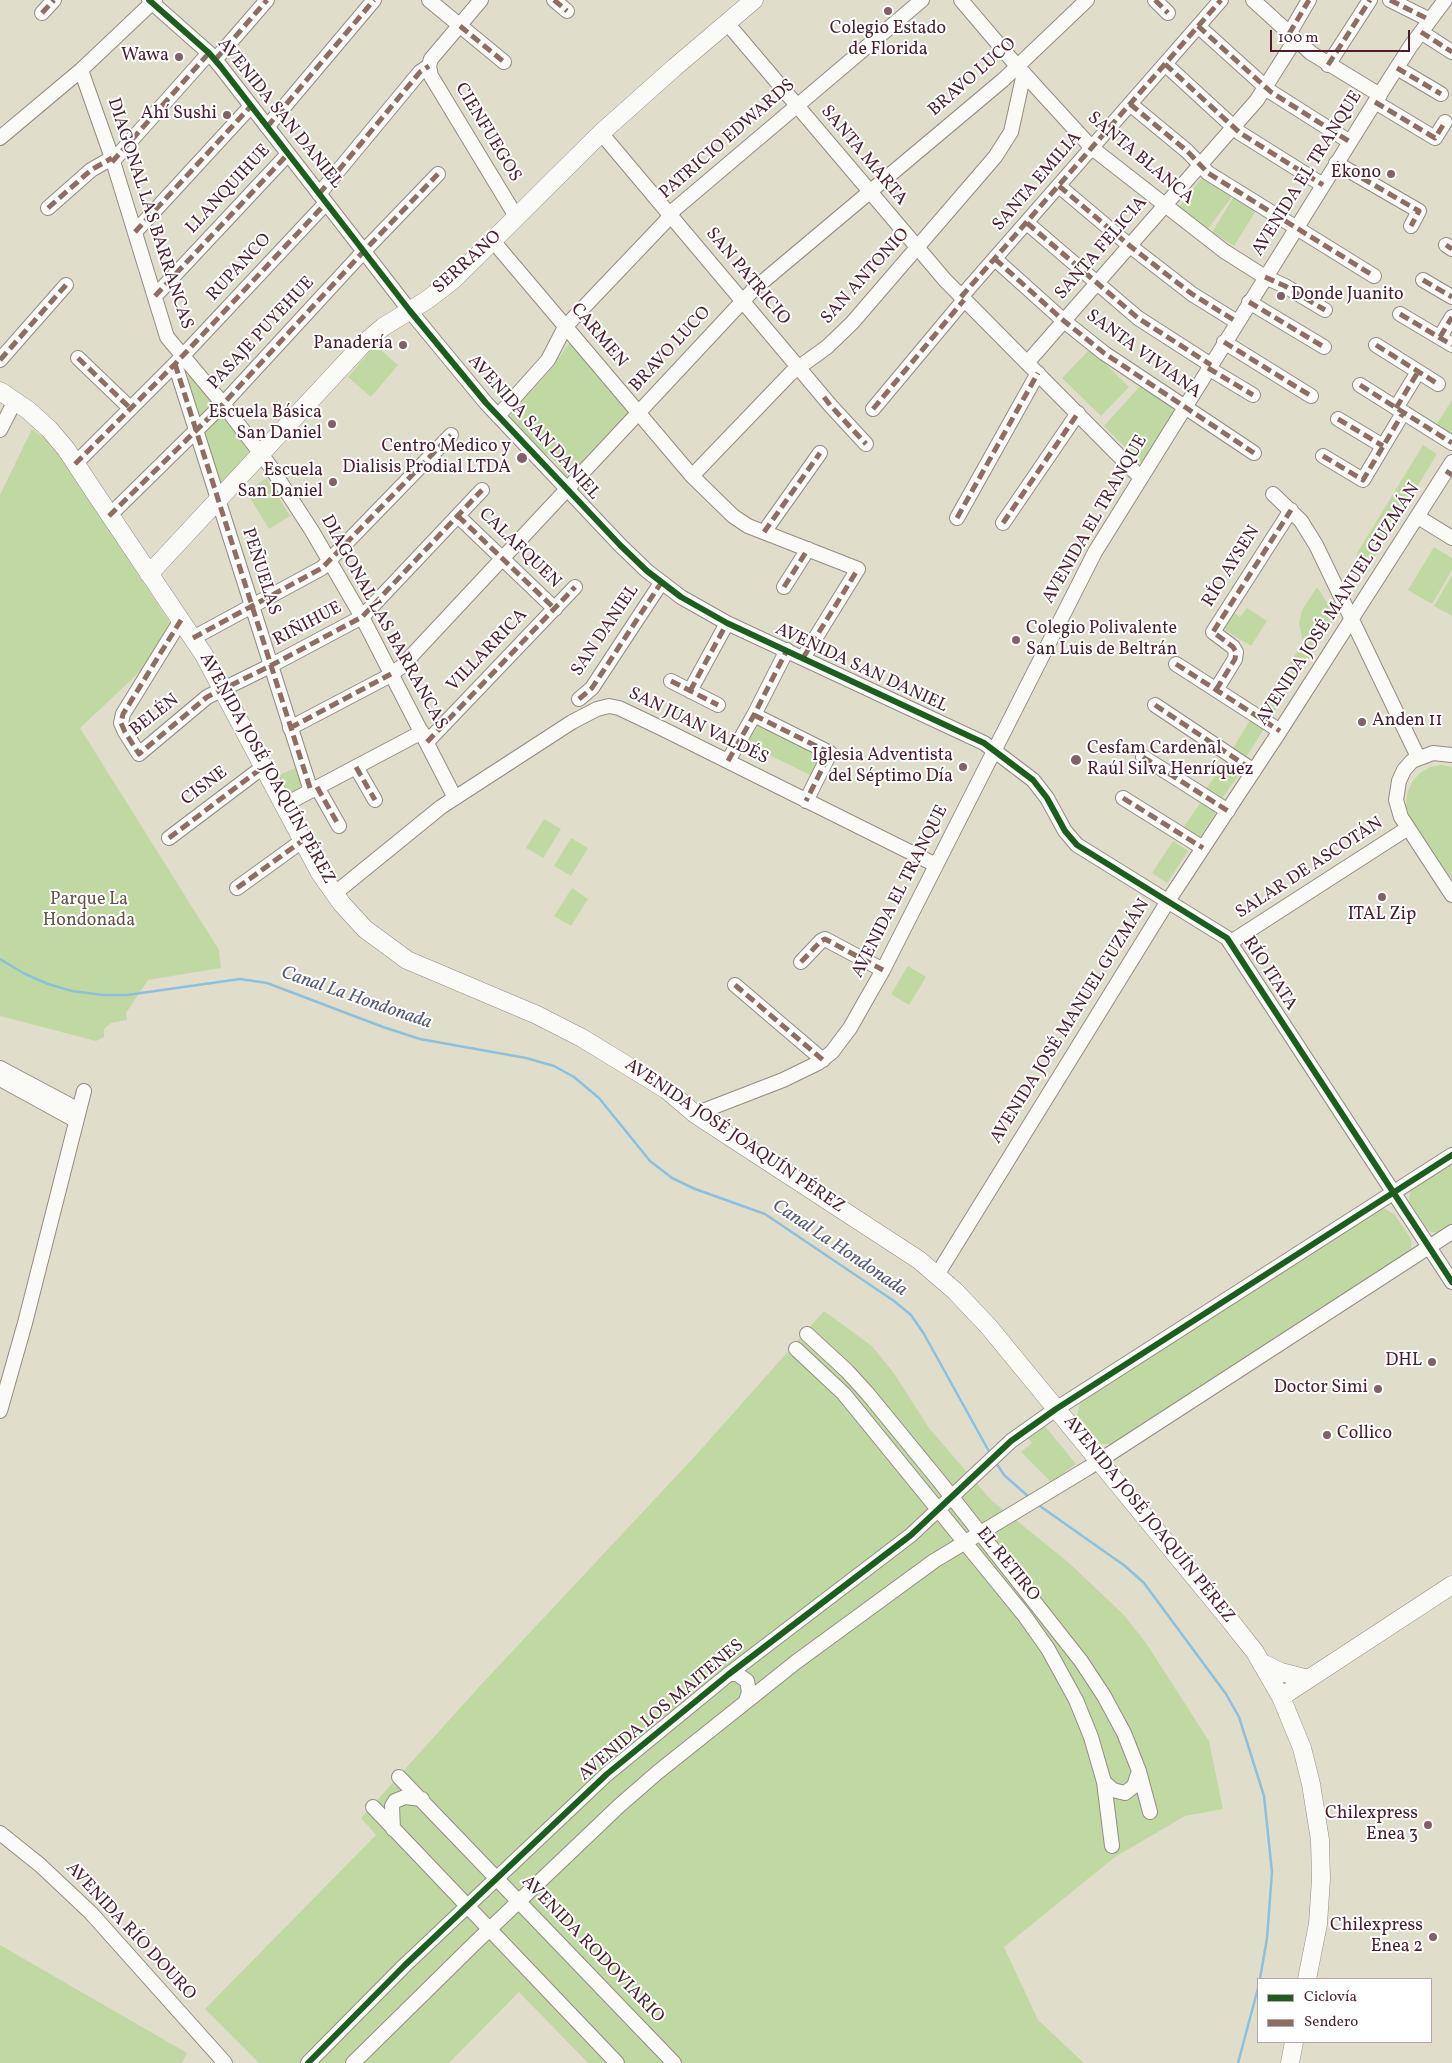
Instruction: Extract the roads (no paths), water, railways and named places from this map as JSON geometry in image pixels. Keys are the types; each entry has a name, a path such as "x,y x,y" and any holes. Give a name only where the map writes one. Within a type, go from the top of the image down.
{"main road":[{"name":"SERRANO","path":"149,574 361,346 383,327 410,311 454,280 601,133 754,0"},
{"name":"AVENIDA JOSÉ JOAQUÍN PÉREZ","path":"0,391 49,429 181,620 223,689 302,841 334,894 365,929 407,960 562,1026 667,1090 696,1114 902,1248 937,1275 977,1314 1238,1629 1262,1663 1281,1697 1307,1766 1315,1802 1320,1840 1320,1910 1307,1978"},
{"path":"1281,1697 1452,1586"},
{"path":"1262,1663 1280,1672 1308,1679"},
{"path":"1290,2063 1294,2043"}],"street":[{"path":"42,13 54,0"},
{"path":"48,208 91,170 112,160 266,0"},
{"path":"267,127 374,0"},
{"path":"429,0 504,62"},
{"name":"RUPANCO","path":"75,464 179,360 323,199 422,70 429,66 431,59 481,0"},
{"path":"554,0 567,11"},
{"name":"PATRICIO EDWARDS","path":"498,416 548,360 565,327 675,209 922,0"},
{"name":"SANTA BLANCA","path":"962,0 1021,70 1092,148 1224,251 1265,277 1285,286 1325,310"},
{"name":"BRAVO LUCO","path":"290,728 391,674 404,664 742,301 868,192 1021,70 1087,0"},
{"path":"1155,0 1168,13"},
{"name":"SANTA EMILIA","path":"873,409 995,259 1221,0"},
{"path":"1253,0 1292,37 1328,65 1435,138 1445,122"},
{"name":"SANTA FELICIA","path":"1027,362 1201,165 1266,87 1309,0"},
{"path":"1328,65 1370,0"},
{"path":"1390,0 1430,20"},
{"name":"AVENIDA EL TRANQUE","path":"696,1114 783,1080 823,1060 836,1048 850,1028 883,970 1088,566 1140,477 1336,163 1421,32 1445,0"},
{"path":"0,138 81,70 152,1"},
{"name":"AVENIDA SAN DANIEL","path":"152,1 212,57 410,311 498,416 620,545 661,583 691,604 726,623 961,731 994,751"},
{"name":"SANTA MARTA","path":"727,23 868,192 963,299 1140,477"},
{"path":"1198,26 1271,92 1350,142"},
{"path":"1421,32 1452,52"},
{"path":"1165,64 1240,133 1323,185"},
{"name":"CIENFUEGOS","path":"429,66 431,76 517,218"},
{"path":"1397,68 1441,94"},
{"name":"DIAGONAL LAS BARRANCAS","path":"81,70 112,160 167,337 179,360 223,404 260,454 331,560 455,798"},
{"name":"SAN ANTONIO","path":"692,476 791,373 820,353 839,336 1005,144 1014,124 1021,70"},
{"path":"1130,104 1208,173 1374,276"},
{"path":"135,232 250,106"},
{"name":"SAN PATRICIO","path":"601,133 798,368 866,444"},
{"name":"LLANQUIHUE","path":"155,296 288,154"},
{"path":"1336,163 1419,211 1411,226"},
{"name":"PASAJE PUYEHUE","path":"110,516 223,404 363,252 438,174"},
{"path":"1059,186 1130,246 1192,294 1237,322"},
{"path":"1027,223 1138,318 1253,395"},
{"name":"CARMEN","path":"493,242 692,476 733,516 748,526 858,569 803,658"},
{"name":"SANTA VIVIANA","path":"995,259 1064,321 1104,353 1183,408 1254,453"},
{"path":"1423,280 1452,297"},
{"path":"0,360 66,285"},
{"path":"1249,302 1324,347"},
{"path":"1400,314 1452,345"},
{"path":"1440,337 1452,317"},
{"path":"1224,342 1311,396"},
{"path":"1376,345 1438,384"},
{"path":"78,358 130,408"},
{"name":"PEÑUELAS","path":"179,360 196,432 290,728 314,789 339,826"},
{"path":"1323,456 1363,480 1383,446 1418,372"},
{"path":"956,518 1038,373"},
{"path":"1360,385 1452,443"},
{"path":"0,430 15,401"},
{"path":"1003,523 1078,413"},
{"path":"1338,419 1383,446"},
{"path":"193,638 318,571 331,560 450,435"},
{"path":"764,532 820,453"},
{"name":"AVENIDA JOSÉ MANUEL GUZMÁN","path":"937,1275 1168,901 1450,469"},
{"name":"RIÑIHUE","path":"223,689 362,617 482,490"},
{"path":"1273,494 1291,510 1312,538 1418,757"},
{"name":"RÍO AYSEN","path":"1216,690 1235,659 1236,652 1233,647 1213,632 1291,510"},
{"name":"CALAFQUEN","path":"458,516 555,608"},
{"path":"1418,517 1452,538"},
{"path":"784,587 808,549"},
{"name":"SAN DANIEL","path":"579,699 592,688 661,583"},
{"name":"VILLARRICA","path":"284,805 356,767 424,737 575,587"},
{"name":"BELÉN","path":"181,620 123,714 121,723 139,754 207,698 223,689"},
{"path":"690,691 726,623"},
{"path":"728,762 754,716 787,650"},
{"path":"1176,664 1280,732"},
{"path":"671,681 718,705"},
{"path":"1155,705 1254,771"},
{"name":"SAN JUAN VALDÉS","path":"334,894 414,827 455,798 559,730 591,711 603,707 619,708 936,865"},
{"path":"754,716 830,753 806,801"},
{"name":"RÍO ITATA","path":"994,751 1033,780 1047,798 1068,835 1077,845 1223,935 1231,942 1452,1282"},
{"path":"1452,754 1433,753 1418,757 1404,770 1397,788 1398,808 1408,828 1452,895"},
{"path":"1143,757 1228,811"},
{"name":"CISNE","path":"169,838 264,767"},
{"path":"356,767 374,800"},
{"path":"1123,798 1203,848"},
{"name":"SALAR DE ASCOTÁN","path":"1231,942 1408,828"},
{"path":"237,888 302,841"},
{"path":"801,962 821,941 826,939 883,970"},
{"path":"734,985 823,1060"},
{"path":"0,1068 77,1115"},
{"path":"0,1079 77,1115"},
{"path":"0,1411 25,1322 84,1091"},
{"name":"AVENIDA LOS MAITENES","path":"308,2063 497,1878 607,1774 729,1674 893,1549 939,1509 1011,1441 1056,1409 1452,1154"},
{"path":"353,2063 620,1804 746,1701 902,1583 964,1541 1008,1518 1099,1461 1452,1232"},
{"name":"EL RETIRO","path":"807,1334 858,1382 1068,1643 1093,1678 1124,1733 1139,1771 1150,1812"},
{"name":"EL RETIRO","path":"796,1349 844,1394 1032,1626 1059,1667 1083,1717 1104,1782 1112,1846"},
{"path":"812,1362 813,1356 817,1352 826,1350"},
{"path":"729,1674 737,1674 747,1681 749,1692 746,1701"},
{"path":"1104,1782 1113,1790 1125,1793 1134,1786 1139,1771"},
{"name":"AVENIDA RODOVIARIO","path":"399,1776 674,2063"},
{"path":"393,1828 392,1806 396,1801 405,1797 422,1799"},
{"path":"373,1807 617,2063"},
{"name":"AVENIDA RÍO DOURO","path":"0,1833 40,1865 91,1913 225,2063"}],"waterway":[{"name":"Canal La Hondonada","path":"0,959 25,974 48,984 72,991 103,995 127,995 240,979 267,983 420,1039 526,1058 554,1066 574,1077 599,1098 650,1161 672,1178 695,1189 765,1214 894,1301 911,1315 924,1334 991,1455"},
{"name":"Canal La Hondonada","path":"995,1461 1004,1475 1029,1497"},
{"name":"Canal La Hondonada","path":"1037,1504 1125,1566 1144,1583 1226,1694 1239,1717 1264,1796 1272,1872 1267,1938 1260,1978"},
{"name":"Canal La Hondonada","path":"1238,2063 1257,1992"}],"place":[{"name":"Colegio Estado de Florida","path":"888,11"},
{"name":"Wawa","path":"179,57"},
{"name":"Ahí Sushi","path":"227,115"},
{"name":"Ekono","path":"1391,174"},
{"name":"Donde Juanito","path":"1281,296"},
{"name":"Panadería","path":"403,345"},
{"name":"Escuela Básica San Daniel","path":"332,424"},
{"name":"Centro Medico y Dialisis Prodial LTDA","path":"522,458"},
{"name":"Escuela San Daniel","path":"333,482"},
{"name":"Colegio Polivalente San Luis de Beltrán","path":"1016,640"},
{"name":"Anden 11","path":"1362,722"},
{"name":"Cesfam Cardenal Raúl Silva Henríquez","path":"1076,760"},
{"name":"Iglesia Adventista del Séptimo Día","path":"963,767"},
{"name":"ITAL Zip","path":"1382,897"},
{"name":"DHL","path":"1432,1362"},
{"name":"Doctor Simi","path":"1378,1389"},
{"name":"Collico","path":"1327,1435"},
{"name":"Chilexpress Enea 3","path":"1428,1825"},
{"name":"Chilexpress Enea 2","path":"1433,1937"}],"park label":[{"name":"Parque La Hondonada","path":"89,911"}]}
